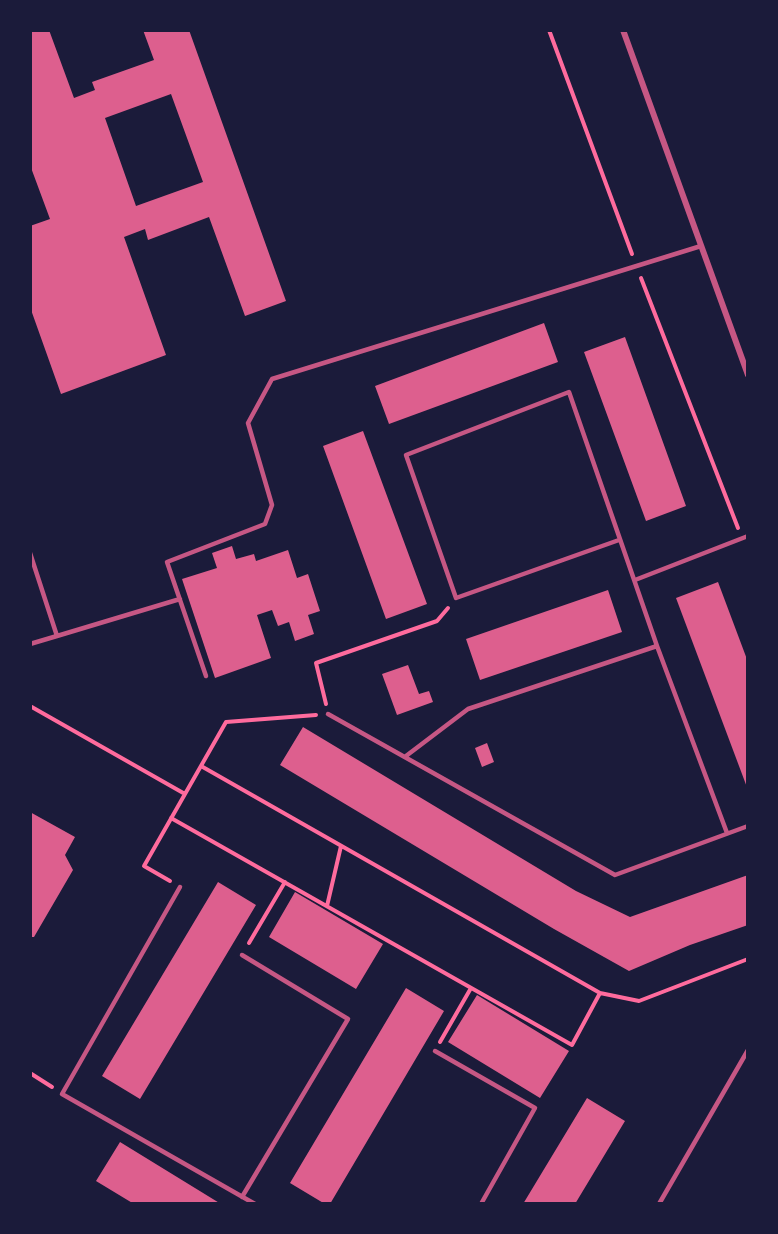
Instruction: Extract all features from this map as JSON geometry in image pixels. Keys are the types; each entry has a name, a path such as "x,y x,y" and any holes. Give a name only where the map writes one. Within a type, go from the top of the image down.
{"street":[{"path":"623,30 748,375"}],"lane":[{"path":"206,676 167,562 265,524 272,505 248,423 272,379 701,246"},
{"path":"619,540 456,598 406,455 569,392 619,540 727,833"},
{"path":"634,580 748,537"},
{"path":"30,553 57,636"},
{"path":"30,644 180,599"},
{"path":"406,756 468,710 657,646"},
{"path":"328,714 615,875 748,826"},
{"path":"180,886 62,1094 255,1204"},
{"path":"242,956 348,1019 242,1197"},
{"path":"659,1204 748,1050"},
{"path":"435,1051 536,1108 481,1204"}],"path":[{"path":"549,30 636,266 742,539"},
{"path":"180,886 144,866 226,722 328,714 316,663 437,621 456,598"},
{"path":"30,706 185,794"},
{"path":"201,766 600,993 639,1001 748,959"},
{"path":"171,818 572,1045 600,993"},
{"path":"327,906 341,846"},
{"path":"242,956 285,882"},
{"path":"435,1051 471,988"},
{"path":"30,1073 62,1094"}],"building":[{"path":"30,30 49,30 74,98 95,90 92,82 154,60 143,30 189,30 286,301 245,316 209,217 148,240 145,229 124,237 166,355 61,394 30,307 30,226 50,219 30,165","holes":["171,94 203,182 136,206 105,118"]},
{"path":"544,323 558,362 389,424 375,386"},
{"path":"625,337 686,506 646,521 584,352"},
{"path":"363,431 427,604 386,619 323,446"},
{"path":"232,546 236,559 254,554 256,561 288,550 297,578 308,574 320,611 308,615 314,634 295,641 289,622 278,626 272,610 257,615 271,658 215,678 182,579 217,568 212,553"},
{"path":"718,582 748,662 748,790 676,598"},
{"path":"608,590 622,632 480,680 466,639"},
{"path":"408,665 419,694 429,691 433,702 397,715 382,674"},
{"path":"303,727 576,891 630,917 748,875 748,925 690,945 629,971 554,929 280,765"},
{"path":"487,743 494,762 482,767 475,748"},
{"path":"30,812 75,837 65,855 73,870 34,937 30,937"},
{"path":"218,882 256,905 140,1099 102,1076"},
{"path":"295,892 383,944 356,989 269,937"},
{"path":"406,988 444,1011 330,1204 325,1204 290,1183"},
{"path":"477,995 569,1051 540,1098 448,1042"},
{"path":"587,1098 625,1121 575,1204 523,1204"},
{"path":"120,1142 221,1204 134,1204 96,1181"}]}
